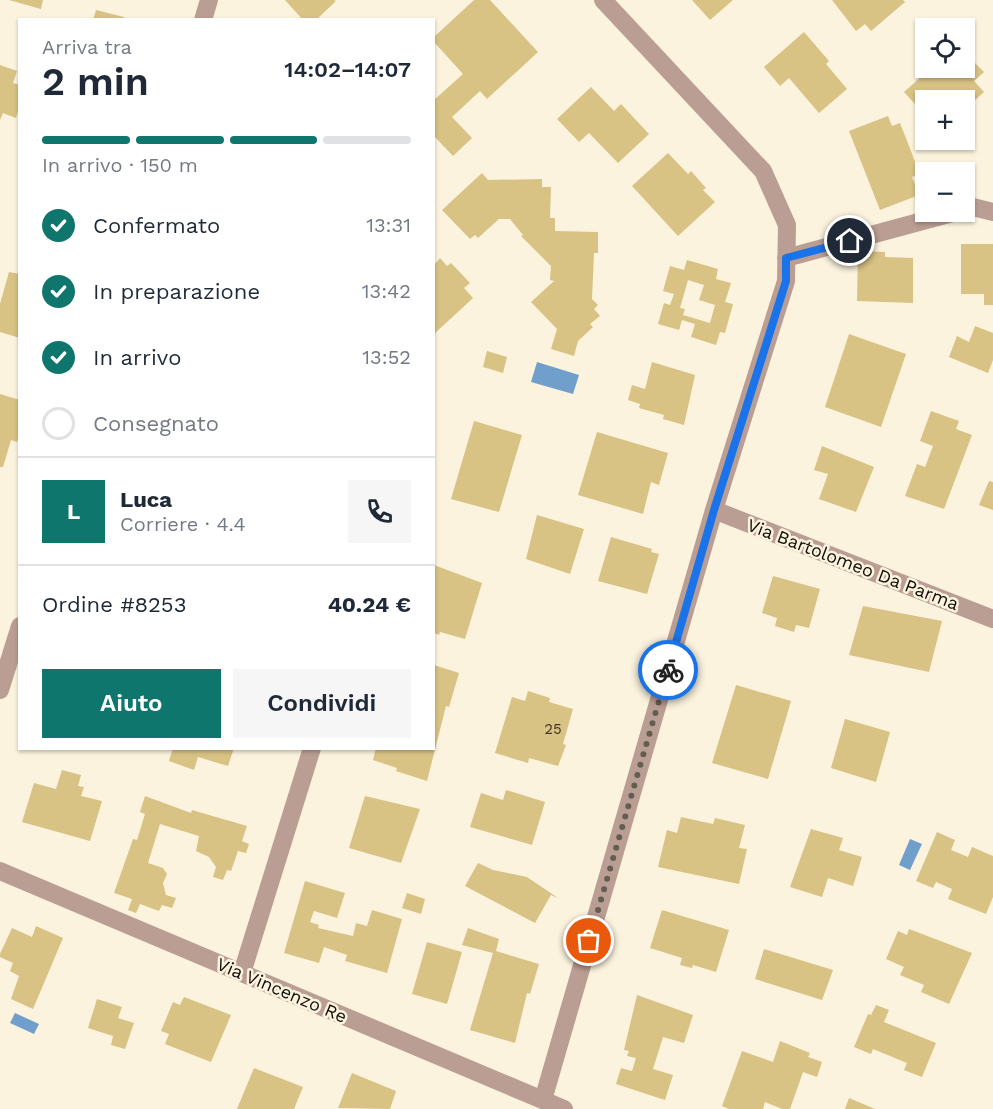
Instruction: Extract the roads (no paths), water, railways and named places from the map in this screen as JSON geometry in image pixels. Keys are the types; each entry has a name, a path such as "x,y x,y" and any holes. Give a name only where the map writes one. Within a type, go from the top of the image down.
{"street":[{"path":"204,18 209,0"},
{"path":"543,1100 714,510 786,281 787,225 763,171 603,0"},
{"path":"975,208 993,212"},
{"path":"786,258 919,222"},
{"name":"Via Bartolomeo Da Parma","path":"714,510 993,619"},
{"path":"0,690 18,632"},
{"path":"242,973 311,750"},
{"name":"Via Vincenzo Re","path":"0,871 564,1109"}],"water":[{"path":"537,362 579,375 573,394 531,382"},
{"path":"910,839 922,844 910,870 899,865"},
{"path":"15,1013 39,1024 34,1034 10,1023"}]}
